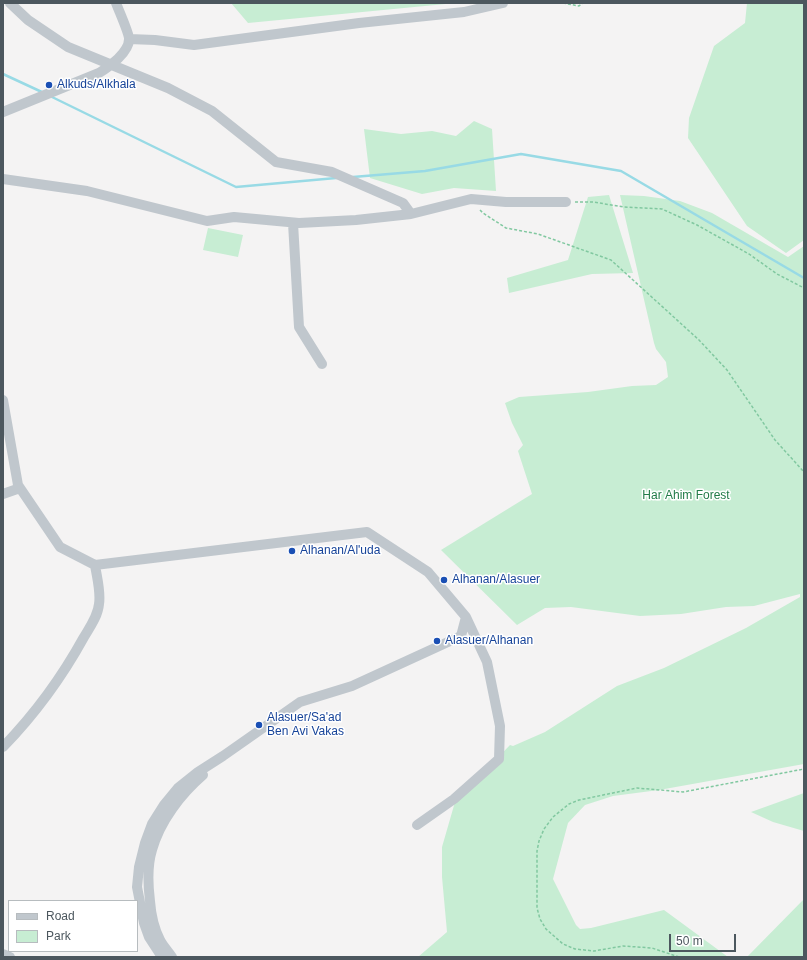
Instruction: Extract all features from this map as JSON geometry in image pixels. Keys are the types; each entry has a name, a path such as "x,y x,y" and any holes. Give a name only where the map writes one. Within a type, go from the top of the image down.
{"street":[{"path":"10,3 28,20 68,47 168,88 212,111 276,162 332,172 403,203 411,214"},
{"path":"3,112 99,73 112,65 125,49 129,39 116,3"},
{"path":"129,39 155,40 194,45 360,23 464,12 503,3"},
{"path":"3,179 87,191 208,221 234,218 293,222 356,220 411,214 471,199 506,202 566,202"},
{"path":"293,222 299,327 322,364"},
{"path":"3,400 6,432 18,485 60,547 95,565 367,532 428,572 466,617 487,662 500,726 499,759 454,799 417,825"},
{"path":"3,494 20,488"},
{"path":"3,747 47,695 68,666 96,618 100,604 95,565"},
{"path":"162,957 149,937 140,908 138,887 139,867 145,843 152,824 164,805 178,788 198,772 224,756 300,702 352,686 461,636 466,617"},
{"path":"172,957 160,941 151,911 149,869 152,850 163,824 180,799 224,756"},
{"path":"3,954 10,957"}],"path":[{"path":"563,3 579,6 583,3"},
{"path":"471,199 483,213 506,228 538,234 611,260 699,340 727,370 775,440 804,472"},
{"path":"566,202 593,202 624,207 662,209 696,225 749,254 777,274 804,288"},
{"path":"679,957 652,948 623,946 594,951 575,949 563,944 546,929 540,919 537,908 537,851 544,829 553,817 569,804 579,800 637,788 683,792 804,769"}],"green space":[{"path":"231,3 456,3 248,23"},
{"path":"747,3 804,3 804,240 786,253 747,226 688,138 689,118 714,46 745,23"},
{"path":"474,121 492,129 496,191 454,188 422,194 370,178 364,129 401,134 432,131 456,136"},
{"path":"609,195 633,273 592,274 509,293 507,278 568,260 588,197"},
{"name":"Har Ahim Forest","path":"620,195 644,196 680,201 712,213 788,257 804,246 804,764 659,790 613,796 585,805 568,823 553,879 576,925 580,929 591,928 664,910 728,957 418,957 447,932 442,877 442,847 455,802 510,745 513,746 545,732 617,686 664,668 746,628 800,597 800,594 754,606 726,607 681,614 640,616 571,607 545,608 517,625 441,550 532,494 518,451 523,445 512,423 505,403 519,397 656,385 668,377 666,362 656,349 654,343"},
{"path":"208,228 243,235 238,257 203,250"},
{"path":"804,793 804,831 773,822 751,812"},
{"path":"804,899 804,957 747,957"}],"waterway":[{"path":"3,74 44,93"},
{"path":"50,96 236,187 336,178"},
{"path":"353,177 425,171 521,154 621,171 804,278"}],"place":[{"name":"Alkuds/Alkhala","path":"49,85"},
{"name":"Alhanan/Al'uda","path":"292,551"},
{"name":"Alhanan/Alasuer","path":"444,580"},
{"name":"Alasuer/Alhanan","path":"437,641"},
{"name":"Alasuer/Sa'ad Ben Avi Vakas","path":"259,725"}]}
